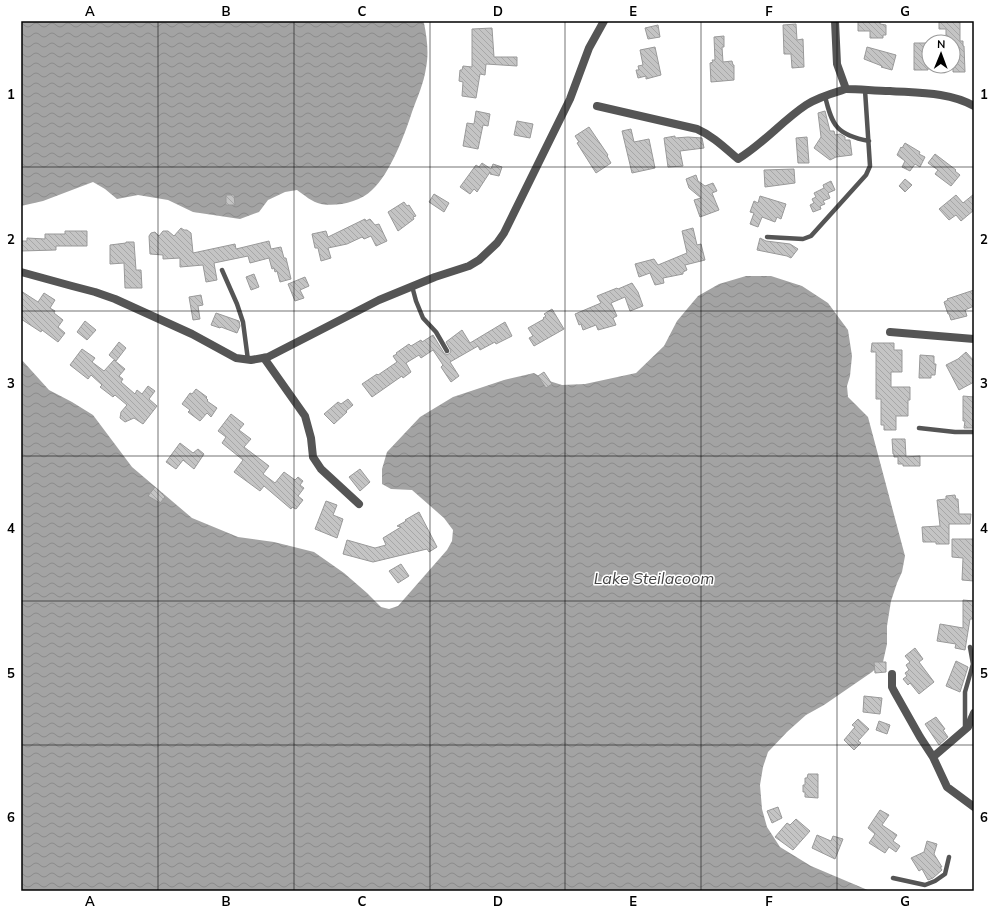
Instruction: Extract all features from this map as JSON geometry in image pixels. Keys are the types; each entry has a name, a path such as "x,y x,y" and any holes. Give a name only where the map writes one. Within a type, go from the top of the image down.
{"street":[{"path":"21,272 95,292 115,299 192,334 236,358 248,360 264,358 286,349 379,300 435,276 469,266 479,260 497,243 504,234 570,99 589,48 604,21"},
{"path":"835,21 837,64 846,89"},
{"path":"597,106 697,129 706,133 722,144 738,159 757,146 787,119 806,105 846,89 944,96 964,101 974,106"},
{"path":"890,332 974,339"},
{"path":"264,358 305,416 311,438 313,457 321,469 359,504"},
{"path":"892,674 894,691 933,757 947,787 974,807"},
{"path":"933,757 968,727 974,713"}],"lane":[{"path":"767,237 803,239 811,236 821,227 869,171 869,141 865,90"},
{"path":"826,96 830,116 834,124 846,134 855,138 869,141"},
{"path":"222,270 243,322 248,360"},
{"path":"412,286 423,318 436,332 447,351"},
{"path":"919,428 955,432 974,432"},
{"path":"965,730 965,692 972,664 970,647"},
{"path":"893,878 925,885 941,878 945,874 949,857"}],"water":[{"path":"21,21 423,21 427,40 427,62 424,79 401,142 391,164 379,183 372,190 361,198 348,203 334,205 321,204 311,200 297,190 285,192 268,200 259,212 240,219 193,212 168,200 138,195 117,199 105,189 93,182 43,201 21,206"},
{"name":"Lake Steilacoom","path":"746,276 771,276 802,286 828,303 848,330 852,356 850,376 847,386 848,397 868,417 905,556 902,572 891,601 887,626 887,644 883,662 872,672 824,705 806,715 787,732 768,752 763,767 760,785 762,809 767,827 780,847 811,866 870,891 21,891 21,359 49,390 93,415 132,467 192,518 238,537 274,542 314,552 344,573 381,607 389,609 398,606 447,550 452,541 453,530 444,518 412,490 391,489 382,484 382,469 387,452 420,417 453,397 504,380 534,373 546,380 562,385 585,384 636,373 664,346 677,321 698,296 719,284"}],"building":[{"path":"858,21 880,21 880,24 886,25 886,35 883,35 883,38 870,38 870,31 858,31"},
{"path":"939,21 960,21 960,34 946,34 946,29 939,29"},
{"path":"796,24 797,40 803,39 804,67 792,68 791,54 784,54 783,25"},
{"path":"658,25 660,37 648,39 645,28"},
{"path":"492,28 494,57 517,57 517,66 486,64 485,75 480,74 476,98 462,96 463,82 459,81 460,70 462,70 463,66 472,67 472,29"},
{"path":"724,36 724,47 722,47 723,62 732,61 734,65 734,80 711,82 710,63 713,62 712,60 715,60 714,37"},
{"path":"961,41 963,41 964,46 965,72 961,72"},
{"path":"914,43 921,43 921,70 914,70"},
{"path":"655,47 661,75 646,79 646,76 638,78 636,70 639,70 638,66 643,65 640,50"},
{"path":"867,47 896,55 892,70 881,67 882,66 864,59"},
{"path":"476,111 490,114 488,126 483,125 478,149 463,146 467,123 474,124"},
{"path":"825,111 830,131 834,131 835,135 840,134 845,137 845,140 850,140 852,155 836,157 830,160 814,148 821,137 818,113"},
{"path":"517,121 533,124 530,138 514,135"},
{"path":"589,127 608,155 607,156 611,163 596,173 577,143 579,142 575,136"},
{"path":"631,129 634,142 649,139 655,168 632,173 622,131"},
{"path":"675,136 675,138 702,138 704,148 680,151 683,166 668,167 664,138"},
{"path":"807,137 809,163 798,163 796,138"},
{"path":"905,143 920,152 919,154 925,157 920,167 915,164 910,171 902,167 905,161 897,155"},
{"path":"935,154 956,170 955,171 960,175 951,186 935,174 938,170 928,163"},
{"path":"482,163 491,169 493,164 502,167 499,176 490,174 490,172 477,192 474,189 470,194 460,187 476,165 479,167"},
{"path":"794,169 795,183 765,187 764,170"},
{"path":"696,175 698,181 705,186 713,183 717,191 712,193 719,210 700,217 694,200 701,198 689,188 686,179"},
{"path":"905,179 912,185 905,192 899,186"},
{"path":"831,181 835,190 828,193 830,198 823,201 825,204 820,206 821,209 813,212 810,205 814,203 812,199 816,197 814,193 824,188 823,185"},
{"path":"434,194 449,203 444,212 429,202"},
{"path":"974,194 974,210 961,221 956,215 949,220 939,209 956,195 963,203"},
{"path":"226,195 234,195 235,205 226,205"},
{"path":"760,196 786,204 781,219 777,217 775,222 762,217 758,227 750,224 754,213 750,212 754,201 758,203"},
{"path":"404,202 407,206 409,205 416,216 398,231 388,212"},
{"path":"365,219 366,221 370,219 375,225 379,224 387,241 376,246 371,236 364,239 362,237 347,244 328,248 331,258 321,261 318,248 315,248 312,234 326,231 328,237"},
{"path":"181,228 191,233 193,253 235,244 236,249 269,241 271,249 281,247 284,258 286,258 291,279 280,282 277,271 275,272 274,268 272,269 269,258 250,263 248,256 214,263 217,280 206,282 203,265 180,267 180,258 163,259 163,255 150,254 149,236 151,233 155,232 159,236 163,231 168,231 174,236"},
{"path":"693,228 697,245 701,244 705,260 685,265 687,270 683,272 683,274 663,278 664,283 655,285 650,273 639,277 635,264 654,259 658,265 687,253 682,231"},
{"path":"65,231 87,231 87,246 56,246 56,250 21,251 21,241 27,241 27,238 45,239 45,234 65,234"},
{"path":"760,238 766,241 790,244 798,249 791,258 757,250"},
{"path":"134,242 136,270 141,270 142,288 125,288 124,263 110,264 110,245"},
{"path":"254,274 259,287 251,290 246,277"},
{"path":"305,277 309,286 300,290 304,298 295,301 288,284"},
{"path":"632,283 638,292 643,306 630,311 625,297 611,303 617,316 613,318 616,325 598,330 596,325 583,330 581,324 579,325 575,314 601,303 597,296"},
{"path":"974,290 974,306 965,310 967,316 951,320 944,302 948,300 947,299"},
{"path":"21,291 38,302 44,293 55,300 50,308 63,320 58,327 65,333 58,342 42,330 41,332 21,319"},
{"path":"201,295 203,305 198,306 200,319 193,320 189,297"},
{"path":"552,309 564,329 534,346 529,338 533,336 528,328 544,319 543,318 546,316 544,314"},
{"path":"216,313 239,321 240,326 237,333 211,325"},
{"path":"85,321 96,330 87,340 77,332"},
{"path":"505,322 512,336 496,344 495,342 480,350 478,346 450,362 459,376 451,382 441,367 443,365 433,350 421,358 419,355 406,363 411,372 403,378 402,376 372,397 362,384 397,362 393,356 409,344 411,346 421,340 422,342 433,335 444,353 447,355 451,351 446,342 462,330 470,343"},
{"path":"119,342 126,348 116,361 109,355"},
{"path":"872,343 894,343 894,350 902,350 902,372 891,372 891,387 910,387 910,400 908,400 908,416 896,416 896,430 884,430 884,425 881,425 881,399 876,399 876,352 871,352"},
{"path":"82,349 95,358 92,362 104,371 114,360 125,369 119,376 123,379 121,382 135,394 137,390 142,394 148,386 155,391 149,399 157,406 143,424 134,418 125,422 120,418 121,412 127,405 115,395 113,397 100,387 102,385 91,375 88,379 70,365"},
{"path":"966,352 974,361 974,382 959,390 946,365 958,359"},
{"path":"920,355 934,356 934,364 936,364 935,375 931,375 931,378 919,378"},
{"path":"544,372 552,384 546,388 538,376"},
{"path":"196,389 207,397 207,401 217,408 211,417 207,413 200,421 188,412 190,410 182,404 190,393 192,394"},
{"path":"963,396 974,397 974,428 964,428 965,421 963,421"},
{"path":"348,399 353,405 334,424 324,414 338,402 341,404"},
{"path":"231,414 244,424 239,430 251,439 244,447 269,466 263,474 275,483 284,472 295,480 298,477 303,481 300,485 304,488 298,496 303,500 296,509 292,507 291,509 264,486 260,491 234,472 243,460 222,443 226,437 218,431"},
{"path":"892,439 905,439 906,457 920,456 920,466 903,466 903,464 898,464 898,457 894,457 893,454"},
{"path":"180,443 193,453 198,449 204,454 194,469 183,460 176,469 166,462"},
{"path":"360,469 370,482 360,491 349,477"},
{"path":"155,487 165,497 160,503 148,496"},
{"path":"955,495 956,499 958,499 959,514 971,514 970,524 949,524 949,544 923,542 922,527 940,526 937,500 946,499 946,496"},
{"path":"326,501 337,505 333,515 343,519 337,538 315,529"},
{"path":"419,512 437,547 429,552 427,549 373,562 343,554 347,540 375,548 386,545 383,538 401,527 397,526 406,521 405,520"},
{"path":"952,539 974,539 974,581 962,580 963,558 952,557"},
{"path":"401,564 409,576 398,583 389,571"},
{"path":"963,600 974,601 974,619 970,619 965,650 955,648 956,644 937,641 940,624 963,628"},
{"path":"915,648 923,659 919,662 934,682 919,694 910,683 908,685 903,679 907,676 905,673 909,670 906,665 910,662 905,656"},
{"path":"956,661 968,667 960,692 946,686"},
{"path":"874,662 886,662 886,672 875,673"},
{"path":"864,696 882,698 880,714 863,712"},
{"path":"936,717 945,729 943,730 948,737 939,745 925,724"},
{"path":"858,719 869,729 858,741 861,743 854,750 844,740 855,727 852,725"},
{"path":"879,721 890,725 887,734 876,730"},
{"path":"808,774 818,774 818,798 805,797 803,785 805,785 805,778 807,778"},
{"path":"778,807 782,818 772,823 767,811"},
{"path":"880,810 889,815 882,825 897,835 893,841 900,846 896,852 889,847 885,853 869,843 875,834 868,828"},
{"path":"796,819 810,831 793,850 775,837 787,823 790,825"},
{"path":"817,835 831,841 833,836 843,839 835,859 812,848"},
{"path":"927,841 937,844 934,854 942,867 940,867 942,870 933,878 928,880 922,869 919,871 911,858 924,852"}]}
